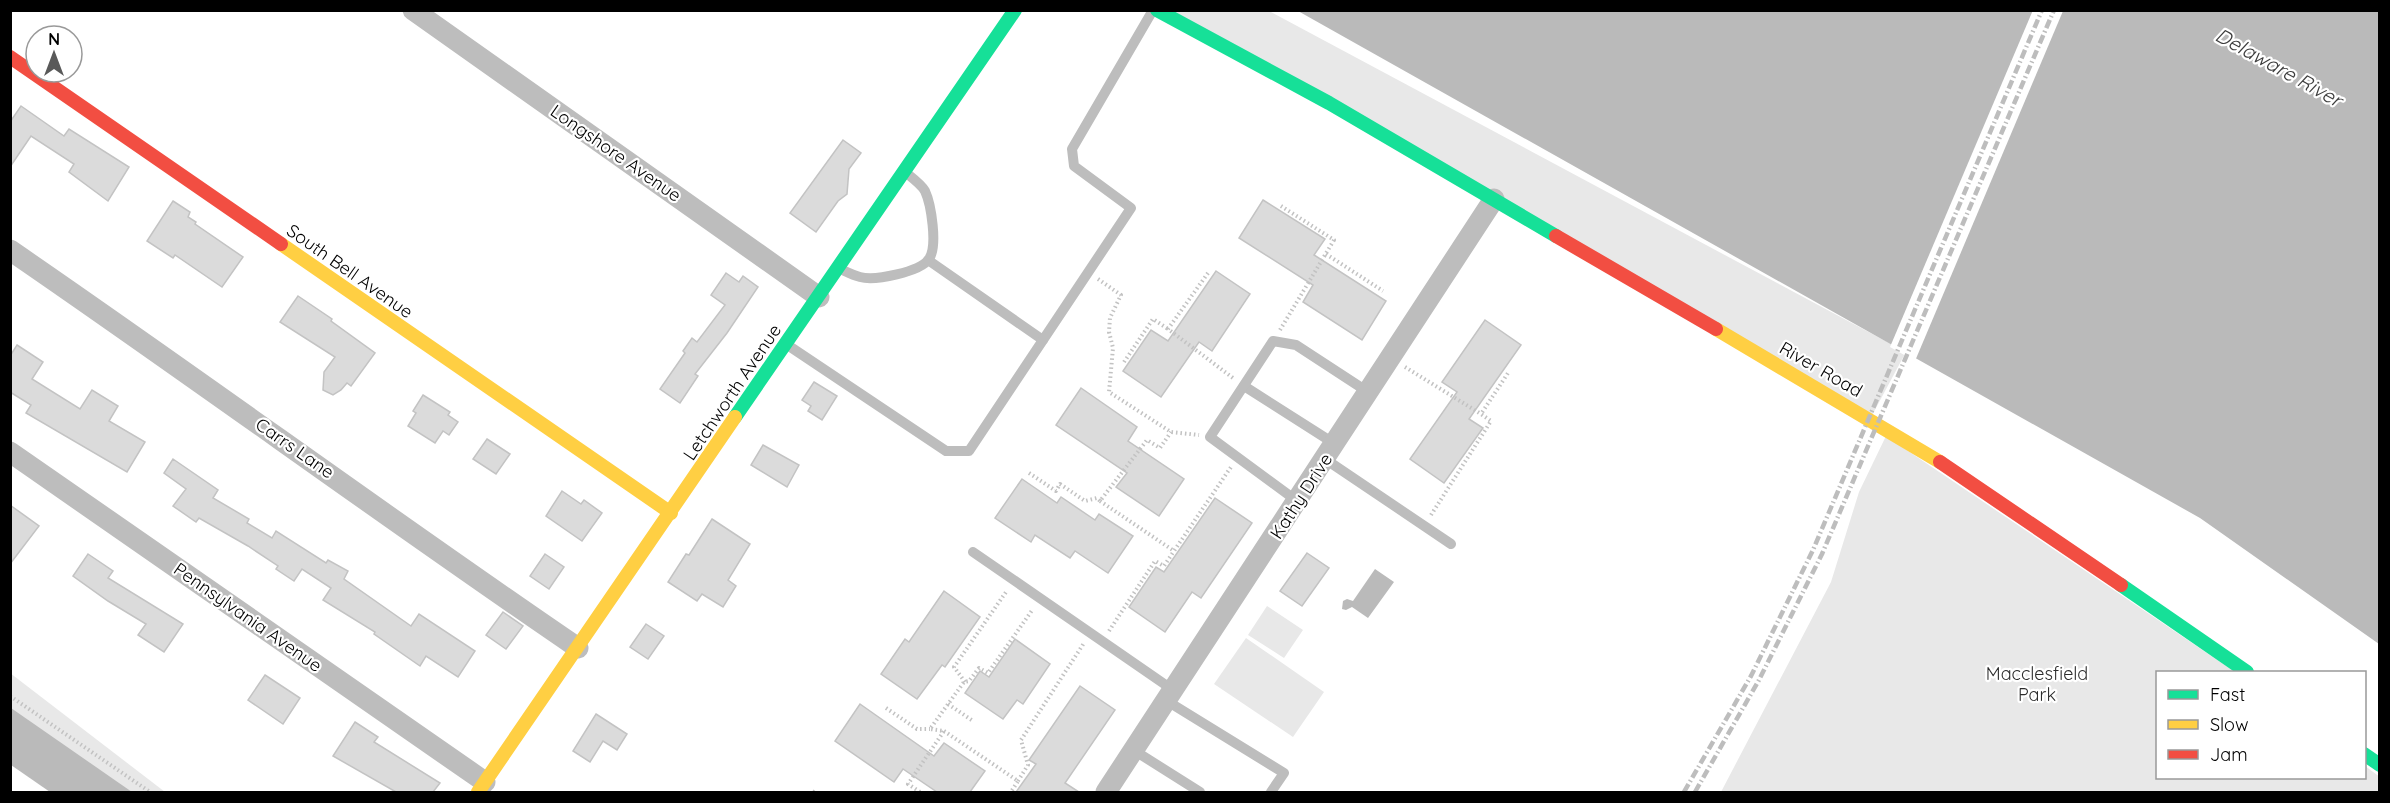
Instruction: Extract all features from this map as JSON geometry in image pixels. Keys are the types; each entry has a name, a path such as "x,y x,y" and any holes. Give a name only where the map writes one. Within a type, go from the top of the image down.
{"street":[{"name":"Longshore Avenue","path":"413,10 819,297"},
{"name":"Letchworth Avenue","path":"482,787 1015,10"},
{"name":"River Road","path":"1157,10 1361,122 1870,418 1943,464 2246,671"},
{"name":"South Bell Avenue","path":"10,57 671,513"},
{"name":"Kathy Drive","path":"1106,792 1135,751 1494,199"},
{"name":"Carrs Lane","path":"10,250 578,648"},
{"name":"Pennsylvania Avenue","path":"10,452 482,787"},
{"path":"2366,755 2379,765"}],"lane":[{"path":"786,344 946,451 969,451 1131,208 1074,165 1072,149 1152,10"},
{"path":"838,268 861,278 890,277 918,267 928,260 932,251 932,217 924,189 903,171"},
{"path":"928,260 1043,340"},
{"path":"1297,501 1210,437 1273,341 1296,345 1368,392"},
{"path":"1244,386 1424,525 1452,544"},
{"path":"974,552 1102,641 1170,696 1284,773 1271,792"},
{"path":"1135,751 1200,792"}],"path":[{"path":"1273,341 1334,240 1281,206"},
{"path":"1326,254 1383,291"},
{"path":"1088,272 1121,295 1110,318 1109,332 1113,348 1109,392 1170,432 1210,437"},
{"path":"1168,329 1208,273"},
{"path":"1124,362 1153,319 1244,386"},
{"path":"1391,358 1491,421 1424,525"},
{"path":"1481,414 1508,373"},
{"path":"1100,501 1147,440 1161,448 1170,432"},
{"path":"1102,641 1155,561 1164,566 1238,458"},
{"path":"1029,473 1056,491 1060,484 1085,501 1097,498 1174,551"},
{"path":"965,682 954,668 995,607"},
{"path":"930,729 965,682 969,681 979,668 988,673 1022,625"},
{"path":"1011,792 1028,765 1021,740 1090,633"},
{"path":"10,696 150,792"},
{"path":"948,704 973,721"},
{"path":"886,708 917,729 944,731 1018,781"},
{"path":"920,792 908,784 944,731"}],"green space":[{"path":"1162,11 1269,11 1906,352 1870,419"},
{"name":"Macclesfield Park","path":"1886,436 2234,671 2156,671 2156,779 2366,779 2366,767 2380,777 2379,792 1721,792 1831,582 1859,492"},
{"path":"1267,606 1303,630 1284,658 1248,635"},
{"path":"1246,638 1324,692 1293,737 1214,684"},
{"path":"10,673 165,792 62,792 11,756"}],"water":[{"name":"Delaware River","path":"1298,11 2379,11 2379,644 2200,518"},
{"path":"1375,569 1394,582 1368,618 1352,607 1342,609 1343,601 1347,599 1353,601"},
{"path":"10,708 132,792 50,792 11,765"}],"pier":[{"path":"2033,10 2063,11 1915,361 1890,347"}],"building":[{"path":"21,106 64,136 69,129 129,167 108,201 69,172 74,164 31,136 10,167 10,122"},
{"path":"843,140 861,153 849,169 847,194 838,201 816,232 790,213"},
{"path":"1263,200 1325,239 1314,255 1386,301 1362,340 1303,302 1313,285 1239,238"},
{"path":"173,201 190,212 188,217 196,222 195,224 243,257 222,287 175,255 173,258 147,241"},
{"path":"1216,271 1250,294 1212,351 1199,342 1161,397 1123,371 1151,330 1168,341"},
{"path":"726,273 739,282 743,276 758,287 727,333 695,374 698,376 680,403 660,389 685,353 683,351 692,338 697,342 725,305 711,295"},
{"path":"298,296 375,353 351,386 347,383 333,395 323,390 324,372 335,357 280,322"},
{"path":"1485,320 1521,345 1469,419 1483,428 1444,483 1410,459 1457,392 1442,382"},
{"path":"17,345 43,362 32,379 80,409 92,390 118,406 109,421 145,442 127,472 26,413 31,405 10,392 10,356"},
{"path":"814,382 837,396 822,420 808,411 811,406 802,400"},
{"path":"1081,388 1137,427 1128,441 1184,479 1159,516 1116,487 1127,473 1056,425"},
{"path":"423,395 450,412 448,415 458,422 449,435 443,431 435,443 408,426 416,413 413,411"},
{"path":"487,439 510,454 496,474 473,459"},
{"path":"763,445 799,465 787,487 751,465"},
{"path":"173,459 218,490 213,498 249,519 247,523 272,538 276,531 326,563 328,560 348,571 344,579 411,626 419,614 475,651 458,677 426,656 420,666 374,634 375,632 323,600 331,588 302,569 294,581 276,569 278,566 248,546 199,518 196,522 173,506 186,489 164,473"},
{"path":"1022,479 1057,503 1061,497 1095,520 1099,514 1133,536 1108,573 1075,551 1070,558 1035,535 1031,542 995,518"},
{"path":"562,491 581,504 584,500 602,513 582,541 546,516"},
{"path":"1215,498 1252,523 1201,598 1192,592 1165,632 1129,607 1156,567 1164,572"},
{"path":"10,505 39,526 10,564"},
{"path":"712,519 750,544 728,580 736,586 723,607 702,594 697,601 668,582"},
{"path":"1307,553 1329,568 1302,606 1280,591"},
{"path":"88,554 113,571 108,578 183,624 164,652 138,635 146,624 73,576"},
{"path":"545,554 564,567 549,589 530,576"},
{"path":"944,591 980,617 945,667 942,665 917,699 881,674 905,639 909,642"},
{"path":"503,612 523,626 506,649 486,635"},
{"path":"646,624 664,636 648,659 630,647"},
{"path":"1015,639 1050,664 1023,704 1017,700 1003,719 965,693 980,671 989,677"},
{"path":"265,675 300,698 283,724 248,700"},
{"path":"1080,686 1115,710 1065,783 1079,792 1016,792 1036,764 1029,760"},
{"path":"860,704 934,756 944,743 985,771 970,792 937,792 903,769 894,782 835,741"},
{"path":"596,714 627,734 617,750 603,741 590,762 573,751"},
{"path":"355,722 378,737 374,742 440,783 433,792 396,792 333,756"}],"railway":[{"path":"1684,792 1751,676 1813,550 2042,10"},
{"path":"1695,792 1759,680 1822,554 2054,10"}],"traffic: fast":[{"path":"735,417 1015,10"},
{"path":"1157,10 1329,103 1556,236"},
{"path":"2121,585 2246,671"},
{"path":"2366,755 2380,765"}],"traffic: slow":[{"path":"281,244 671,513"},
{"path":"1716,329 1940,462"},
{"path":"478,792 735,417"}],"traffic: jam":[{"path":"10,57 281,244"},
{"path":"1556,236 1716,329"},
{"path":"1940,462 2121,585"}]}
